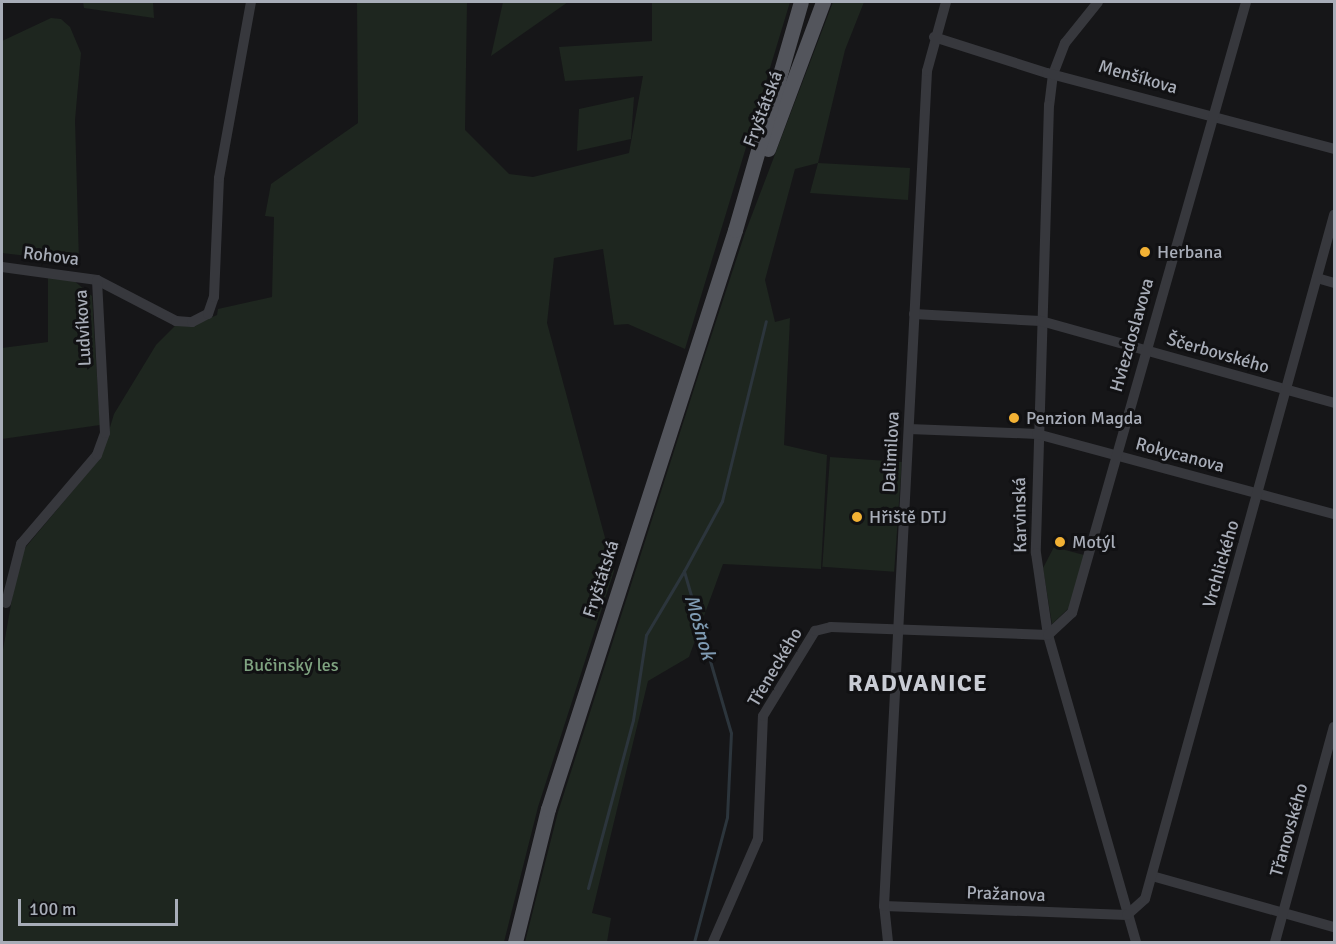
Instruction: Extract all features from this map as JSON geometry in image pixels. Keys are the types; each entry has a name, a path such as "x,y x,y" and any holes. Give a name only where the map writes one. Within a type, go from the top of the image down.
{"main road":[{"name":"Fryštátská","path":"515,942 548,809 735,230 801,2"},
{"name":"Fryštátská","path":"735,230 823,2"}],"street":[{"name":"Ludvíkova","path":"97,280 177,321 192,322 208,314 214,297 219,178 251,2"},
{"name":"Dalimilova","path":"888,942 884,906 927,70 934,37 946,2"},
{"name":"Karvinská","path":"1098,2 1065,43 1053,74 1041,321 1036,553 1048,635 1136,942"},
{"name":"Hviezdoslavova","path":"1048,635 1072,613 1145,349 1246,2"},
{"name":"Menšíkova","path":"934,37 1053,74 1335,149"},
{"name":"Vrchlického","path":"1127,915 1145,899 1152,876 1335,215"},
{"name":"Rohova","path":"2,267 97,280"},
{"path":"1317,278 1335,283"},
{"name":"Ludvíkova","path":"6,603 21,544 97,455 105,433 97,280"},
{"name":"Ščerbovského","path":"914,314 1041,321 1335,403"},
{"name":"Rokycanova","path":"909,429 1037,434 1335,514"},
{"name":"Třeneckého","path":"713,942 758,838 763,716 801,649 815,631 831,627 898,628 1048,635"},
{"name":"Třanovského","path":"1275,942 1335,727"},
{"path":"1152,876 1335,927"},
{"name":"Pražanova","path":"884,906 1127,915"}],"green space":[{"path":"83,2 153,2 154,18 84,8"},
{"name":"Bučinský les","path":"357,2 467,2 465,130 509,174 533,177 629,153 643,76 565,81 559,47 652,41 652,2 790,2 685,349 628,324 614,325 603,249 554,258 547,323 614,571 538,807 504,942 2,942 2,655 20,554 101,457 114,414 156,345 177,324 192,326 217,315 218,309 272,297 274,217 265,216 271,184 358,123"},
{"path":"503,2 568,2 491,56"},
{"path":"833,2 864,2 845,50 818,163 795,169 765,280 775,322 790,318 784,445 827,455 821,569 723,564 689,657 648,681 592,913 611,918 607,942 525,942 558,812 745,233"},
{"path":"51,18 61,19 70,27 81,53 75,120 79,262 2,253 2,41"},
{"path":"634,97 631,139 577,151 579,109"},
{"path":"818,163 910,168 908,200 810,193"},
{"path":"48,276 72,279 92,296 100,425 2,439 2,348 48,342"},
{"path":"830,457 902,462 894,572 822,567"},
{"path":"1054,547 1084,555 1070,607 1052,624 1043,568"}],"waterway":[{"name":"Mošnok","path":"694,942 727,817 731,733 684,571 722,501 766,321"},
{"path":"588,888 633,720 646,635 684,571"}],"place":[{"name":"Herbana","path":"1145,252"},
{"name":"Penzion Magda","path":"1014,418"},
{"name":"Hřiště DTJ","path":"857,517"},
{"name":"Motýl","path":"1060,542"}],"district":[{"name":"RADVANICE","path":"918,684"}]}
